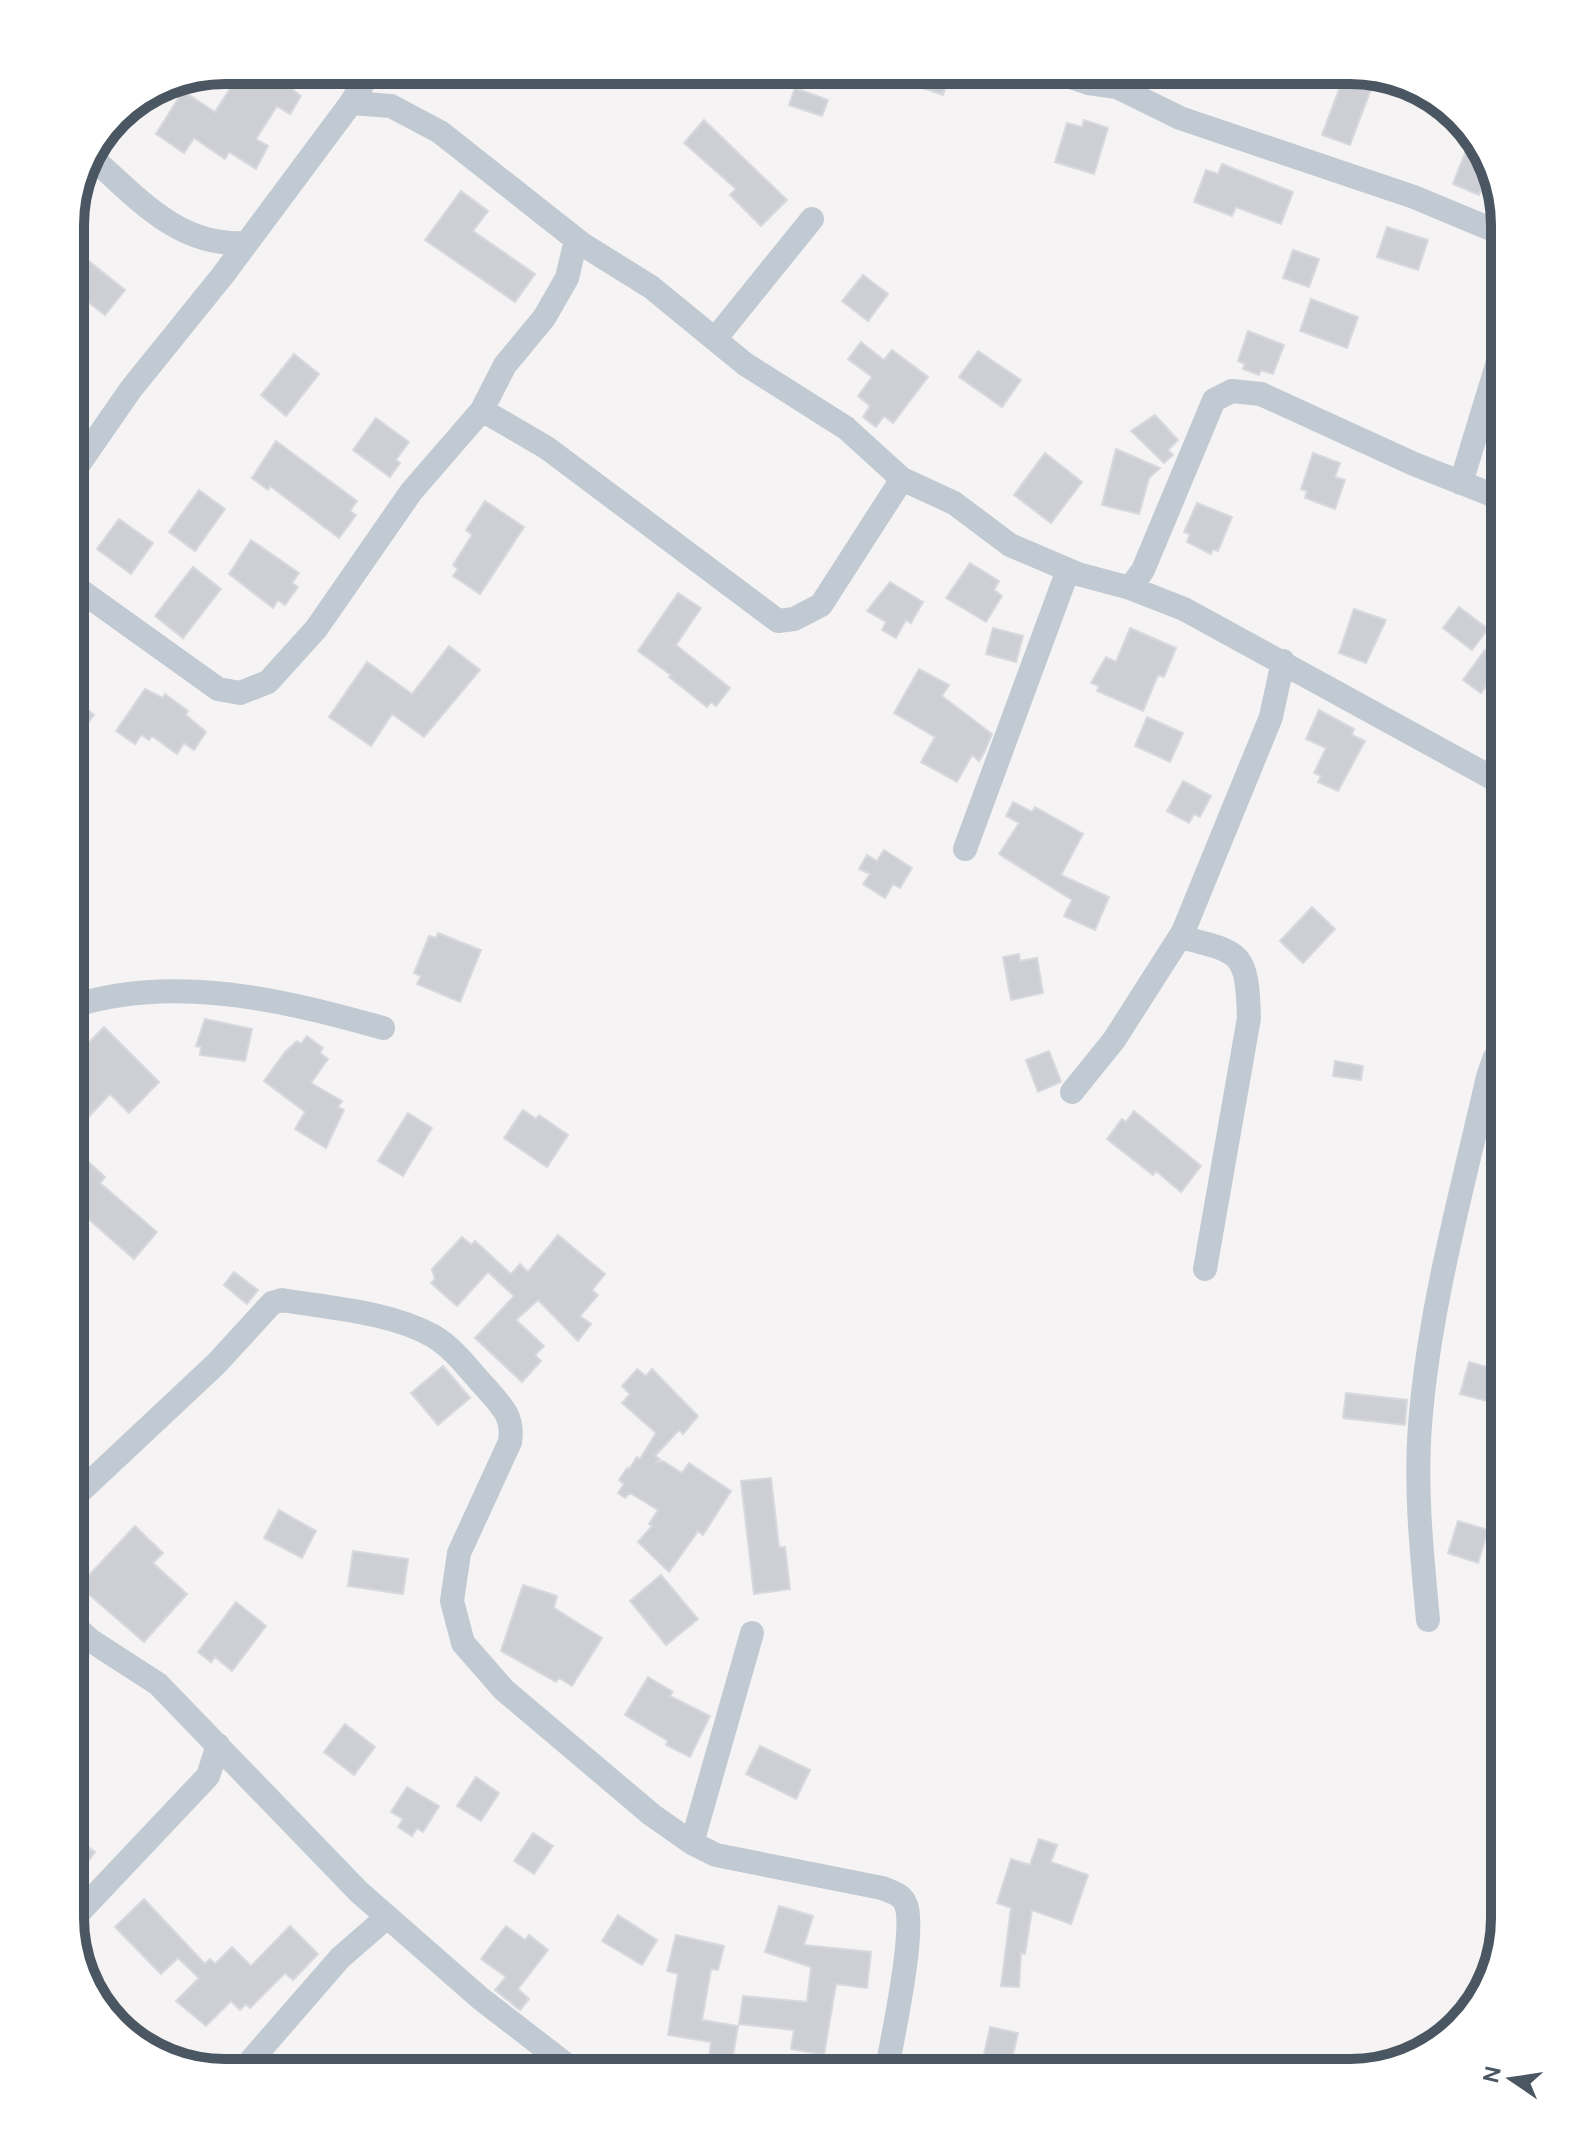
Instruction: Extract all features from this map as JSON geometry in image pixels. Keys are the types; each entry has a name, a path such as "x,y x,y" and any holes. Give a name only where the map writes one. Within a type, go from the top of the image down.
{"street":[{"path":"84,457 131,389 245,243 363,84"},
{"path":"1128,84 1180,118 1414,197 1491,229"},
{"path":"351,103 391,106 440,132 576,240 651,287 745,364 846,428 902,479 954,503 1010,545 1068,570 1130,588 1184,609 1491,777"},
{"path":"98,163 173,228 213,243 245,243"},
{"path":"715,339 812,219"},
{"path":"84,593 218,689 240,693 268,682 316,629 411,492 482,410 505,365 535,332 567,278 576,240"},
{"path":"1461,483 1491,385"},
{"path":"1130,588 1143,570 1214,400 1232,391 1261,394 1491,495"},
{"path":"482,410 547,448 778,621 794,619 821,605 902,479"},
{"path":"965,849 1068,570"},
{"path":"1072,1092 1114,1040 1180,937 1271,717 1283,661"},
{"path":"1180,937 1226,948 1241,962 1248,976 1249,1018 1205,1269"},
{"path":"84,1002 107,995 141,991 200,993 303,1005 383,1028"},
{"path":"1428,1620 1419,1514 1420,1428 1425,1373 1491,1068"},
{"path":"84,1488 216,1364 272,1303 282,1300 395,1319 434,1337 463,1360 505,1408 512,1426 510,1442 459,1553 452,1601 463,1643 504,1690 652,1815 692,1843 716,1855 882,1888 900,1895 907,1907 904,1974 889,2059"},
{"path":"692,1843 752,1633"},
{"path":"84,1635 158,1684 359,1892 480,1998 559,2059"},
{"path":"84,1907 208,1776 218,1745"},
{"path":"252,2059 340,1958 387,1917"}],"building":[{"path":"233,84 290,84 301,96 290,114 277,106 256,139 268,146 256,169 229,152 225,159 194,138 184,153 156,134 183,91 215,112"},
{"path":"911,84 947,84 943,95"},
{"path":"1341,84 1357,84 1371,89 1350,145 1322,135"},
{"path":"795,88 828,100 822,116 789,105"},
{"path":"704,120 787,200 761,226 730,195 736,189 684,143"},
{"path":"1084,120 1108,128 1094,174 1055,162 1067,123 1082,127"},
{"path":"1467,147 1484,183 1479,195 1453,184"},
{"path":"1222,164 1293,192 1281,224 1236,207 1232,216 1194,202 1206,170 1218,174"},
{"path":"461,191 488,211 473,231 535,274 515,302 425,240"},
{"path":"1387,227 1428,240 1418,270 1377,257"},
{"path":"1293,250 1319,259 1309,287 1283,278"},
{"path":"84,259 125,290 105,315 84,299"},
{"path":"863,275 888,294 868,321 842,301"},
{"path":"1311,299 1358,317 1347,348 1300,331"},
{"path":"1248,331 1284,345 1273,374 1261,370 1259,375 1243,369 1245,364 1238,361"},
{"path":"861,342 884,360 892,350 928,377 893,423 884,416 876,427 863,417 870,406 858,396 872,377 848,359"},
{"path":"978,351 1021,380 1002,407 959,377"},
{"path":"294,354 319,374 286,416 261,395"},
{"path":"1155,415 1178,440 1168,450 1173,455 1164,463 1131,431"},
{"path":"376,418 409,442 396,460 400,463 390,477 353,450"},
{"path":"276,441 357,501 350,511 356,515 339,538 270,486 268,490 252,478"},
{"path":"1116,449 1160,468 1149,478 1139,514 1102,505"},
{"path":"1045,453 1082,482 1051,523 1014,495"},
{"path":"1313,453 1340,463 1335,477 1345,480 1335,509 1305,498 1307,491 1301,489"},
{"path":"199,490 225,509 195,551 169,532"},
{"path":"485,501 524,527 480,594 453,576 458,569 453,565 472,535 466,530"},
{"path":"1197,503 1232,517 1218,551 1213,549 1211,554 1187,542 1190,534 1184,532"},
{"path":"119,519 153,543 131,574 97,549"},
{"path":"251,540 299,573 292,583 298,587 285,605 278,600 273,608 229,574"},
{"path":"970,563 999,581 994,590 1002,596 986,622 946,598"},
{"path":"193,567 221,589 183,638 155,616"},
{"path":"890,582 923,602 911,623 906,620 896,638 882,630 886,622 867,611"},
{"path":"678,593 701,608 676,645 730,688 716,706 711,702 707,707 638,651"},
{"path":"1459,607 1488,629 1472,650 1443,628"},
{"path":"1354,609 1386,620 1366,663 1339,653"},
{"path":"993,628 1023,636 1016,662 986,654"},
{"path":"1130,628 1176,648 1164,677 1158,675 1143,711 1097,691 1099,686 1091,683 1106,657 1116,662"},
{"path":"449,646 480,670 424,737 392,714 371,746 329,717 367,662 412,694"},
{"path":"1485,650 1491,654 1491,679 1481,693 1463,680"},
{"path":"919,669 949,685 942,696 992,734 979,761 972,755 957,782 921,762 935,737 894,713"},
{"path":"145,689 163,698 165,694 188,711 186,715 206,732 194,750 184,743 177,754 152,736 149,740 141,735 135,744 116,731"},
{"path":"84,707 94,715 84,728"},
{"path":"1319,710 1354,729 1352,735 1365,741 1338,791 1318,782 1321,776 1314,773 1326,748 1306,739"},
{"path":"1147,717 1183,733 1170,762 1135,746"},
{"path":"1183,781 1211,796 1200,817 1194,814 1189,823 1167,811"},
{"path":"1013,802 1032,812 1035,807 1083,834 1061,875 1109,897 1095,930 1064,916 1072,900 999,854 1019,823 1006,816"},
{"path":"884,850 912,868 900,888 893,884 885,898 863,884 870,874 859,869 867,855 877,861"},
{"path":"1312,907 1335,929 1303,963 1280,941"},
{"path":"438,933 481,950 460,1002 417,984 421,976 414,973 429,936 436,938"},
{"path":"1019,954 1020,961 1037,958 1043,993 1011,1000 1003,957"},
{"path":"205,1019 252,1029 245,1061 200,1055 201,1047 196,1046"},
{"path":"104,1027 159,1082 129,1113 110,1094 84,1122 84,1048"},
{"path":"307,1036 323,1048 320,1053 328,1059 311,1083 342,1101 338,1107 344,1110 326,1148 295,1129 305,1112 264,1081 285,1052 297,1041 301,1044"},
{"path":"1049,1051 1061,1082 1038,1092 1026,1060"},
{"path":"1335,1061 1363,1066 1361,1080 1333,1076"},
{"path":"523,1110 536,1119 539,1115 568,1135 547,1167 504,1138"},
{"path":"1134,1111 1201,1166 1181,1192 1156,1171 1153,1175 1107,1139 1122,1119 1126,1122"},
{"path":"408,1113 432,1128 403,1176 378,1161"},
{"path":"84,1158 105,1177 100,1183 157,1232 134,1259 84,1215"},
{"path":"558,1235 605,1274 592,1290 598,1295 580,1316 591,1324 578,1341 538,1300 516,1320 544,1346 535,1355 541,1361 522,1382 475,1338 514,1296 488,1272 457,1306 431,1283 435,1279 432,1269 462,1237 471,1245 475,1241 511,1274 520,1264 528,1272"},
{"path":"234,1272 258,1290 247,1304 224,1285"},
{"path":"1469,1362 1491,1368 1491,1402 1460,1394"},
{"path":"443,1366 470,1398 438,1425 411,1393"},
{"path":"637,1369 646,1376 652,1369 698,1416 683,1434 679,1430 655,1456 660,1459 657,1462 663,1461 682,1473 689,1463 731,1491 703,1535 698,1531 669,1572 638,1542 652,1526 649,1524 658,1510 630,1493 625,1498 618,1493 624,1484 619,1480 637,1457 640,1459 656,1433 622,1403 630,1394 622,1386"},
{"path":"1346,1393 1407,1400 1405,1425 1343,1418"},
{"path":"771,1478 779,1547 785,1547 790,1589 754,1594 741,1481"},
{"path":"279,1510 316,1531 302,1558 264,1538"},
{"path":"1458,1521 1488,1530 1478,1563 1448,1553"},
{"path":"135,1526 163,1553 153,1563 187,1594 144,1642 84,1590 84,1581"},
{"path":"353,1551 408,1559 403,1594 348,1586"},
{"path":"661,1575 698,1619 666,1645 630,1601"},
{"path":"523,1585 557,1596 554,1608 602,1638 572,1686 559,1678 556,1682 501,1651"},
{"path":"236,1602 266,1626 232,1671 215,1657 211,1662 198,1652"},
{"path":"648,1677 673,1692 670,1696 710,1716 690,1757 666,1745 668,1741 625,1715"},
{"path":"345,1724 375,1747 354,1775 324,1752"},
{"path":"760,1746 810,1770 796,1799 746,1774"},
{"path":"476,1777 499,1793 481,1821 457,1806"},
{"path":"407,1787 439,1806 423,1832 417,1828 412,1836 398,1827 403,1819 391,1812"},
{"path":"533,1833 553,1846 534,1874 514,1861"},
{"path":"1039,1839 1057,1845 1051,1862 1088,1875 1071,1924 1032,1910 1025,1954 1021,1953 1019,1987 1001,1986 1011,1908 997,1903 1011,1859 1030,1865"},
{"path":"84,1844 95,1852 84,1867"},
{"path":"144,1899 205,1964 210,1959 215,1964 232,1947 251,1966 290,1926 318,1954 293,1980 285,1973 250,2008 246,2004 240,2010 231,2001 206,2026 176,2001 199,1978 178,1958 161,1974 115,1927"},
{"path":"779,1906 813,1916 804,1945 871,1952 867,1988 836,1984 824,2055 791,2049 794,2030 739,2024 743,1996 807,2002 811,1967 765,1952"},
{"path":"618,1915 657,1940 642,1965 602,1941"},
{"path":"506,1926 525,1940 529,1935 548,1950 518,1989 529,1999 520,2010 495,1990 506,1977 481,1959"},
{"path":"676,1935 724,1946 718,1970 711,1969 702,2020 738,2026 732,2059 709,2059 711,2042 668,2035 678,1974 667,1971"},
{"path":"990,2027 1018,2033 1012,2059 983,2059"}]}
